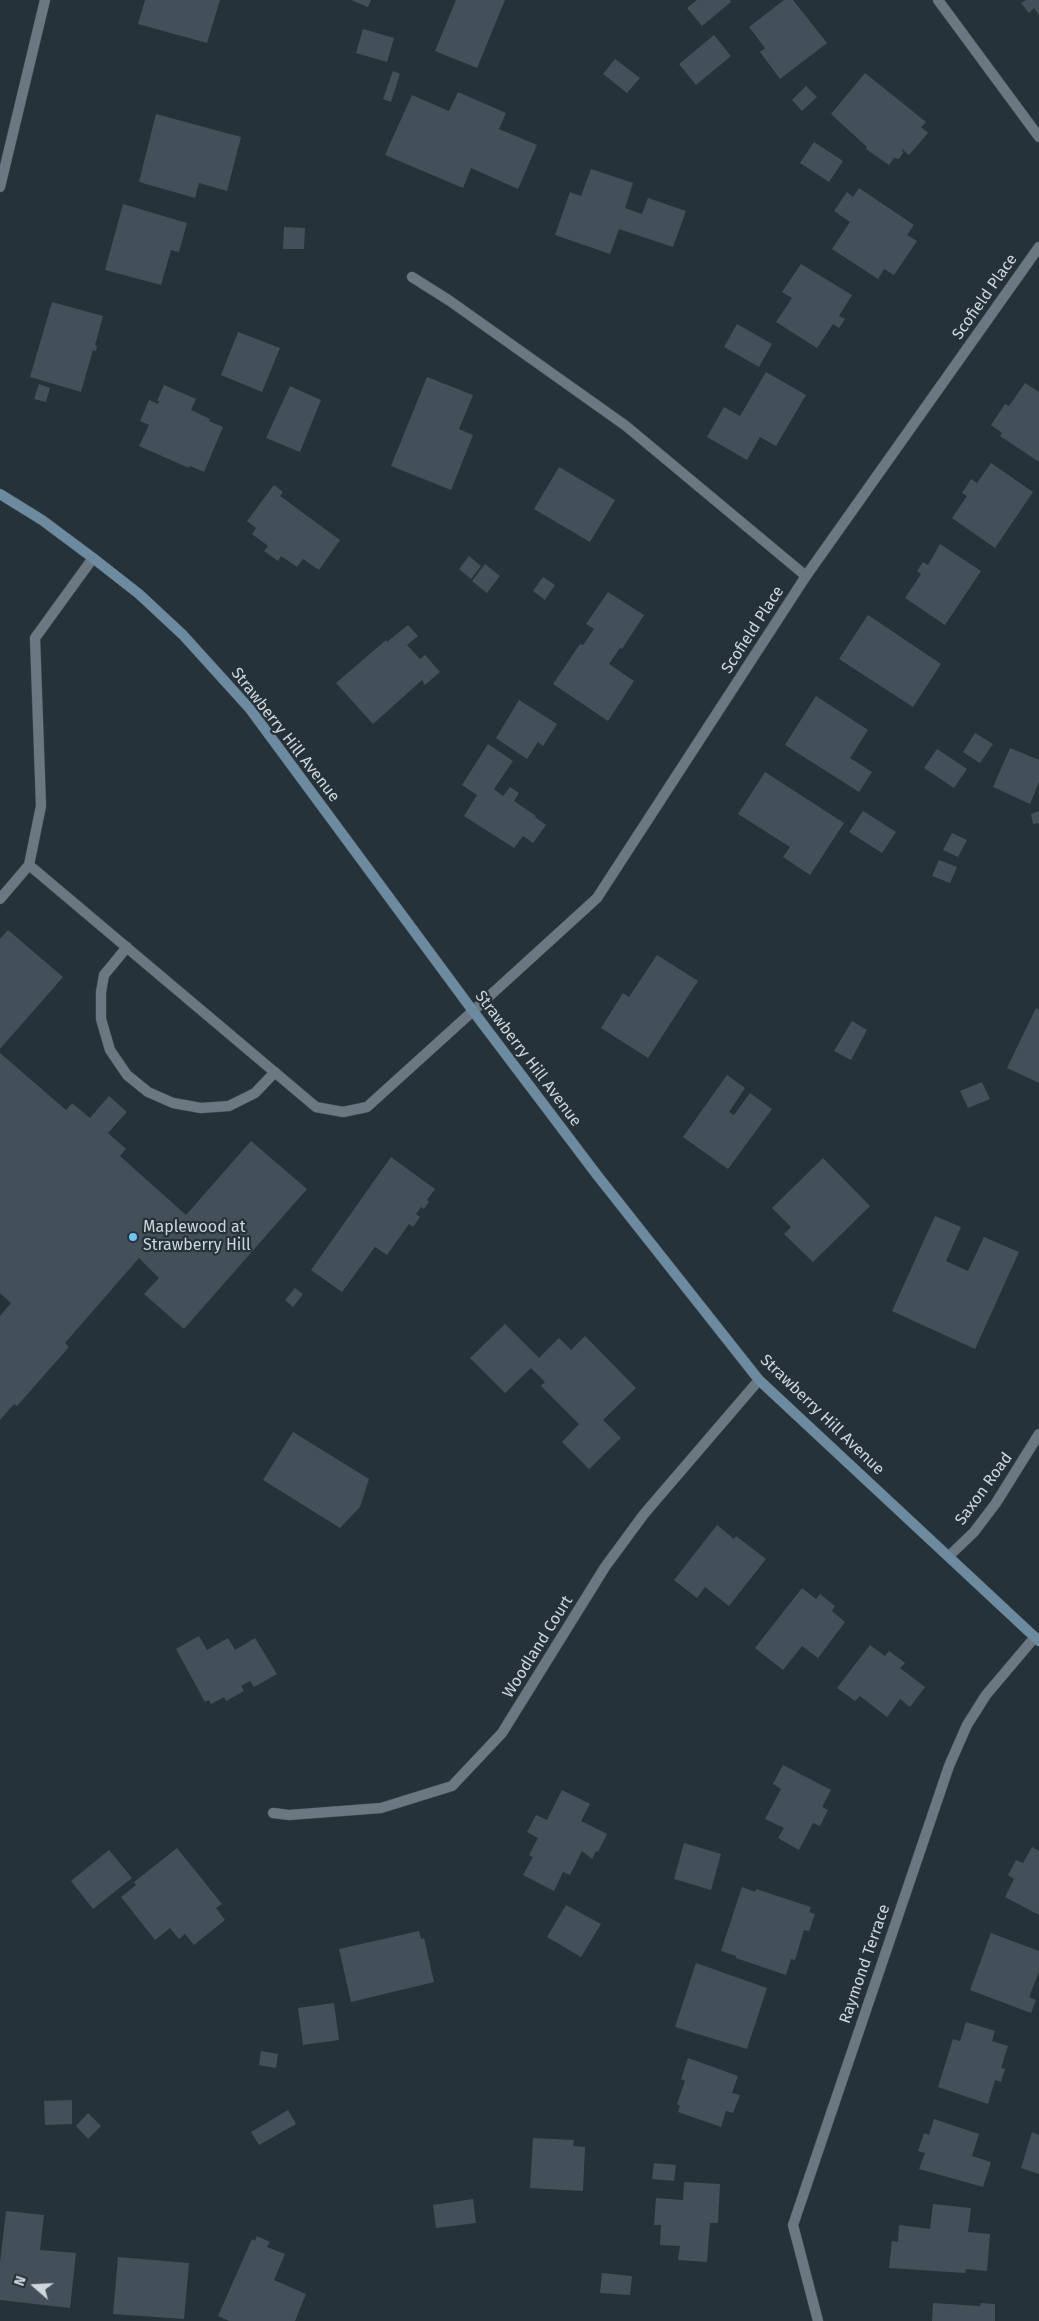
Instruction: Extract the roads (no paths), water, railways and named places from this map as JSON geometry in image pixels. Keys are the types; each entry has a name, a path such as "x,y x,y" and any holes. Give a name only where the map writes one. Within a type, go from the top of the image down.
{"main road":[{"name":"Strawberry Hill Avenue","path":"0,494 42,520 94,558 139,594 183,635 250,710 597,1175 760,1380 1037,1639"}],"street":[{"path":"0,187 45,0"},
{"path":"938,0 1039,137"},
{"name":"Scofield Place","path":"29,865 316,1106 343,1112 367,1107 596,898 806,576 1039,246"},
{"path":"412,278 450,301 626,426 806,576"},
{"path":"0,899 29,865 41,806 35,638 94,558"},
{"path":"127,947 104,975 101,992 101,1019 110,1050 127,1075 148,1092 172,1104 201,1108 229,1106 255,1093 275,1072"},
{"name":"Woodland Court","path":"273,1814 289,1815 381,1808 452,1786 502,1734 605,1567 644,1514 760,1380"},
{"name":"Saxon Road","path":"949,1556 974,1532 996,1503 1039,1434"},
{"name":"Raymond Terrace","path":"818,2321 793,2225 949,1766 968,1725 986,1695 1037,1639"}],"place":[{"name":"Maplewood at Strawberry Hill","path":"133,1237"}]}
